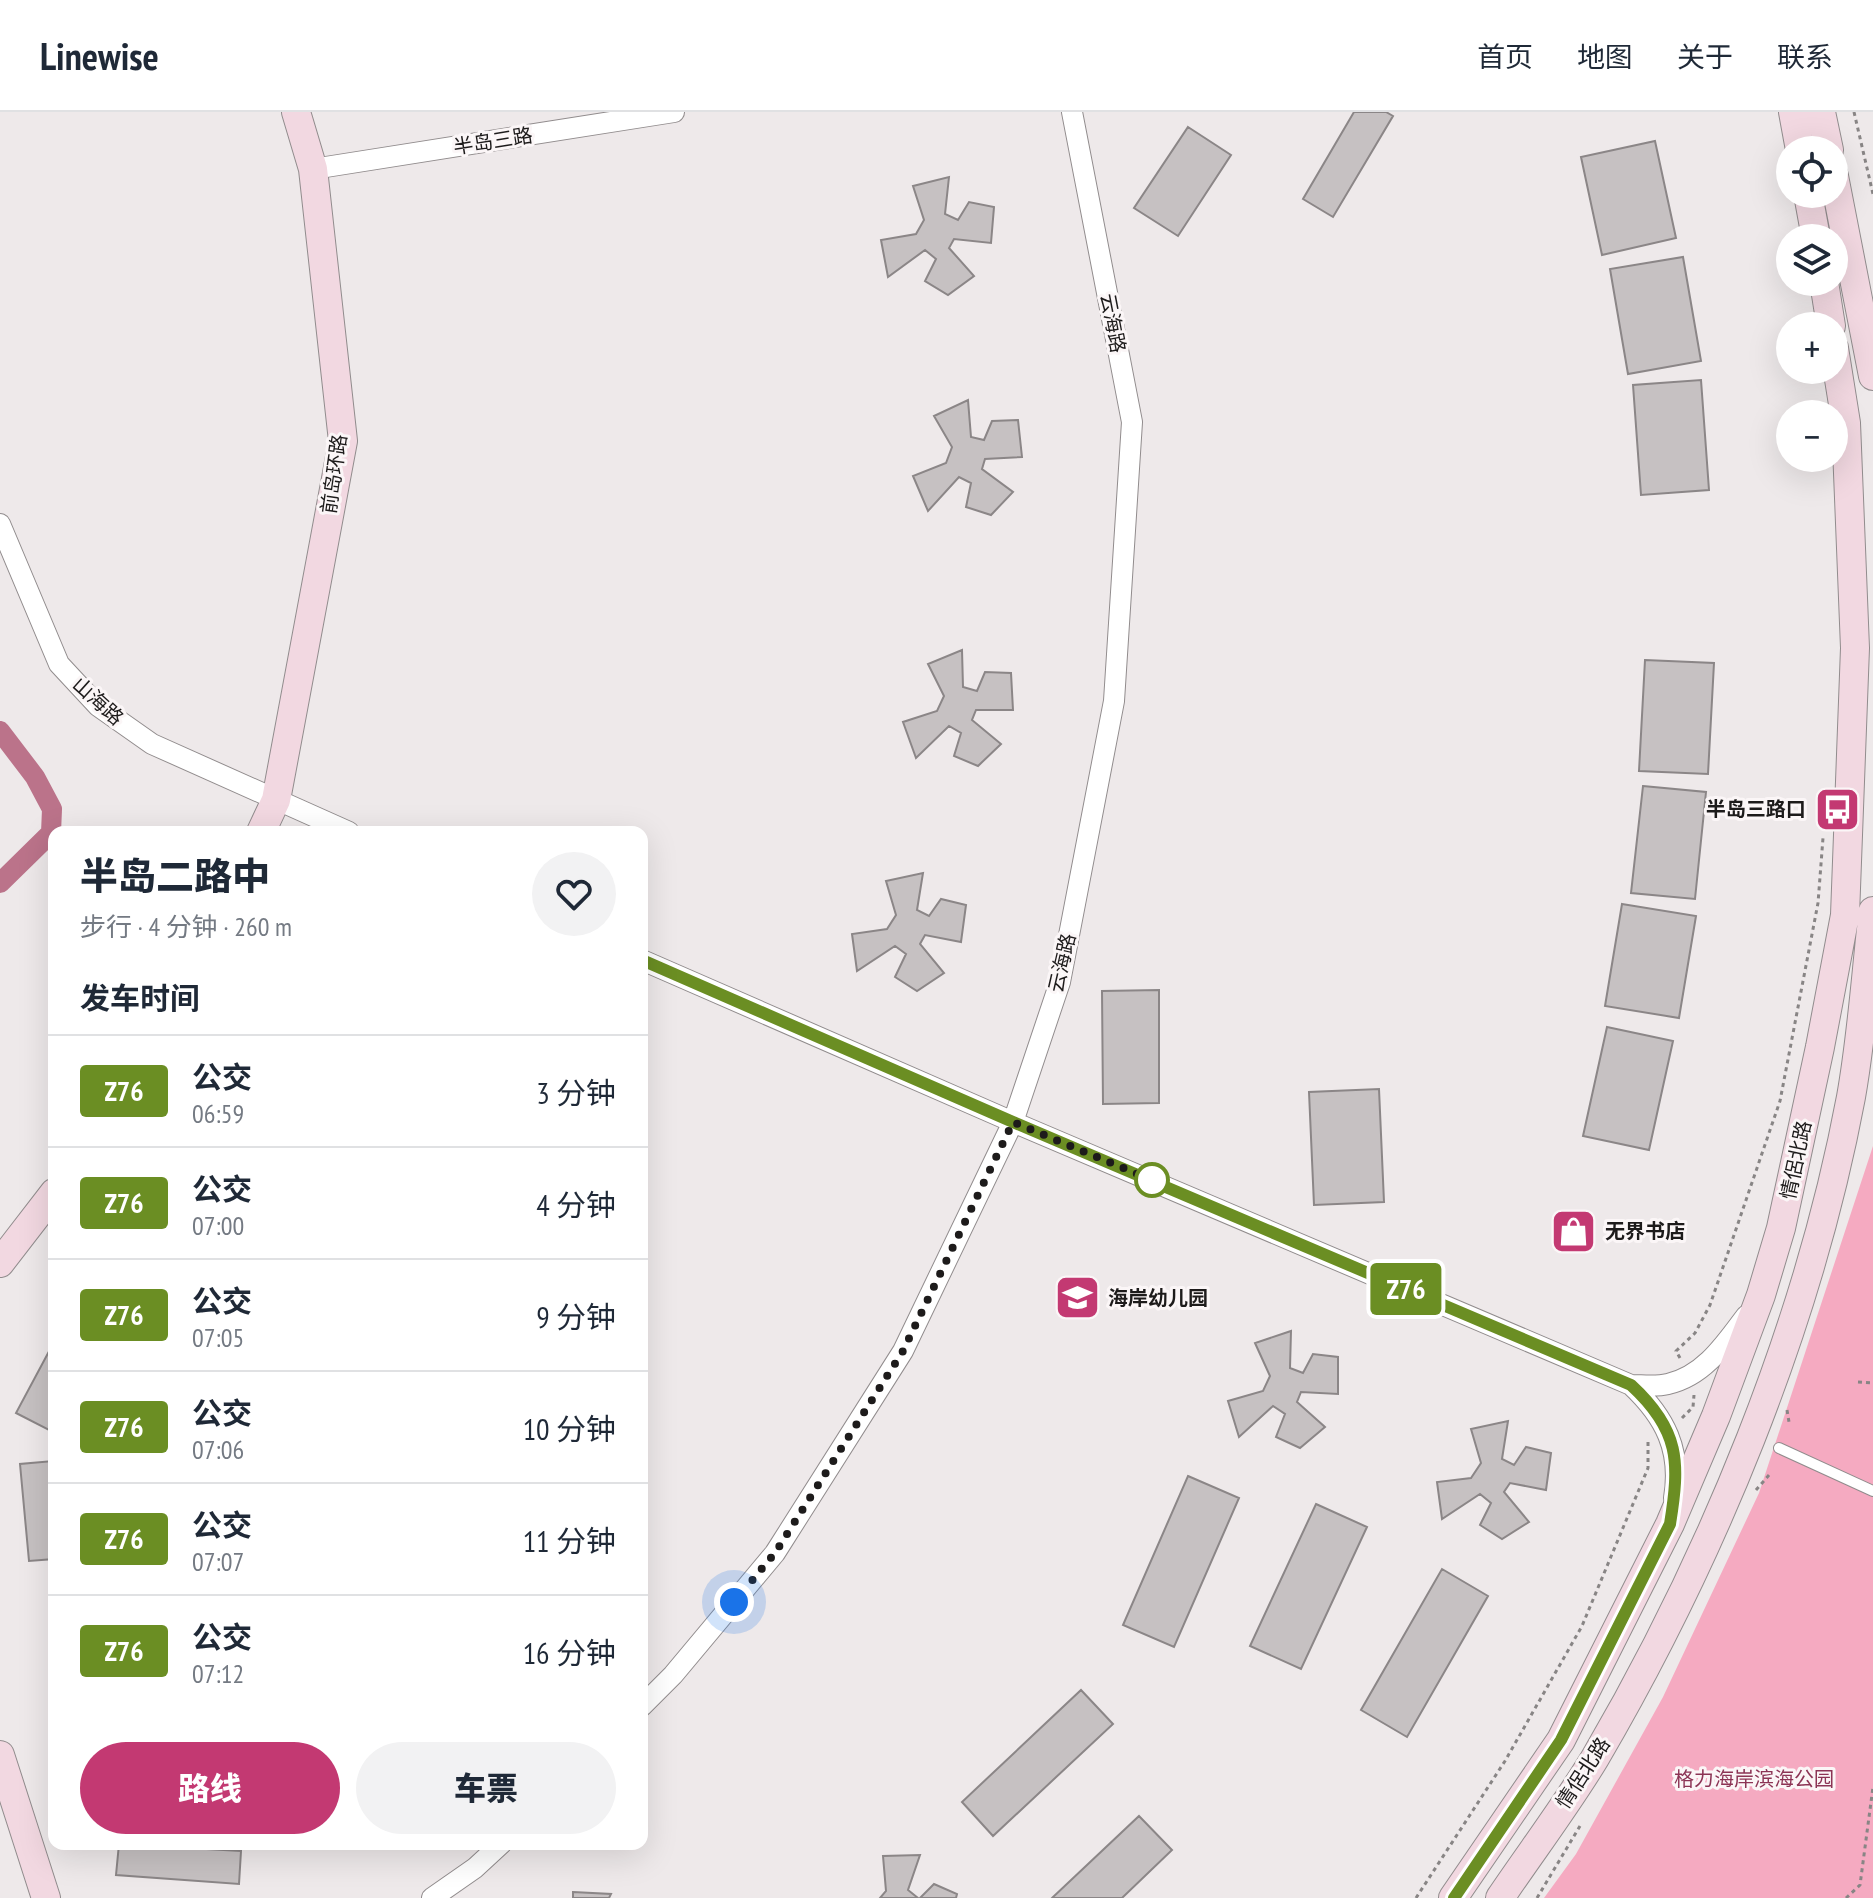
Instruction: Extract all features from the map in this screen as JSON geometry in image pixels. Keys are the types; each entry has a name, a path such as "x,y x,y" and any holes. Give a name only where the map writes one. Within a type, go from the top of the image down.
{"main road":[{"name":"前岛环路","path":"264,826 276,800 343,441 313,169 296,112"},
{"path":"1791,136 1793,112"},
{"path":"1821,112 1826,136"},
{"path":"1840,208 1873,376"},
{"name":"情侶北路","path":"1453,1898 1561,1740 1670,1524 1716,1416 1761,1295 1785,1213 1845,915 1855,648 1846,423 1840,384"},
{"name":"情侶北路","path":"1500,1898 1593,1762 1639,1680 1697,1565 1753,1432 1812,1260 1851,1096 1873,911"},
{"path":"0,1263 48,1201"},
{"path":"0,1755 46,1898"}],"street":[{"name":"半岛三路","path":"313,169 674,112"},
{"name":"云海路","path":"648,1700 673,1675 775,1553 903,1351 1013,1122 1060,982 1114,701 1132,422 1072,112"},
{"name":"山海路","path":"0,524 59,664 98,706 152,744 335,826"},
{"path":"648,963 1631,1385 1652,1404 1676,1456 1676,1485 1670,1524"},
{"path":"1631,1385 1666,1385 1688,1377 1705,1366 1761,1295"},
{"path":"432,1898 494,1850"}],"lane":[{"path":"1779,1448 1873,1491"}],"path":[{"path":"1854,112 1873,194"},
{"path":"1416,1898 1505,1761 1582,1626 1648,1468 1647,1439 1666,1429 1693,1407 1694,1388 1676,1351 1695,1333 1710,1305 1780,1101 1818,903 1824,824"},
{"path":"1858,1382 1873,1383"},
{"path":"1846,1898 1860,1885 1873,1787"}],"green space":[{"name":"格力海岸滨海公园","path":"1873,1146 1873,1898 1544,1898 1576,1854 1663,1697 1759,1493"}],"building":[{"path":"1354,112 1386,112 1393,116 1333,217 1303,199"},
{"path":"1188,127 1231,155 1178,236 1134,208"},
{"path":"1655,141 1676,238 1602,255 1581,157"},
{"path":"949,177 945,214 958,220 969,202 994,207 991,243 954,239 949,248 974,276 948,295 925,281 936,259 925,250 888,277 881,240 916,234 924,220 913,186"},
{"path":"1683,257 1701,361 1628,374 1610,269"},
{"path":"1701,380 1709,490 1641,495 1633,385"},
{"path":"968,400 971,437 984,440 992,421 1018,420 1022,457 985,459 982,469 1013,492 991,515 966,507 971,483 959,477 928,511 913,476 946,463 952,447 934,416"},
{"path":"962,650 963,687 977,691 985,672 1011,673 1013,710 976,710 972,720 1001,744 978,766 954,756 961,733 949,726 916,758 903,722 937,711 944,696 928,664"},
{"path":"1645,660 1714,663 1708,774 1639,771"},
{"path":"1643,786 1706,792 1695,899 1631,893"},
{"path":"923,873 917,910 929,916 941,899 966,905 961,942 925,935 920,944 944,973 917,991 895,977 906,954 895,946 857,971 852,934 887,929 896,915 886,881"},
{"path":"1622,904 1696,916 1679,1018 1605,1006"},
{"path":"1159,990 1159,1103 1103,1104 1102,991"},
{"path":"1607,1027 1673,1041 1649,1150 1583,1136"},
{"path":"1379,1089 1384,1202 1314,1205 1309,1092"},
{"path":"1291,1331 1290,1368 1303,1373 1313,1354 1338,1357 1338,1394 1301,1392 1297,1402 1325,1427 1300,1448 1276,1437 1285,1414 1273,1406 1239,1437 1228,1401 1263,1391 1270,1376 1255,1343"},
{"path":"48,1353 48,1429 16,1413"},
{"path":"1508,1421 1502,1459 1514,1465 1526,1447 1551,1453 1546,1490 1510,1483 1504,1492 1529,1522 1502,1539 1480,1525 1491,1503 1480,1494 1442,1519 1437,1482 1471,1478 1481,1463 1471,1429"},
{"path":"48,1461 48,1559 29,1561 20,1464"},
{"path":"1188,1476 1239,1498 1174,1647 1123,1625"},
{"path":"1316,1504 1367,1527 1301,1669 1250,1646"},
{"path":"1442,1569 1488,1596 1407,1737 1361,1710"},
{"path":"1081,1690 1113,1724 993,1836 962,1802"},
{"path":"1139,1816 1172,1850 1122,1898 1052,1898"},
{"path":"118,1850 241,1851 239,1884 116,1875"},
{"path":"920,1855 908,1890 918,1898 880,1898 886,1891 883,1856"},
{"path":"934,1884 957,1894 956,1898 920,1898"},
{"path":"573,1892 611,1894 609,1898 573,1898"}],"waterway":[{"path":"0,731 35,777 52,809 51,826"},
{"path":"0,883 48,836"}],"bus line":[{"name":"Z76","path":"648,963 1631,1385 1652,1404 1676,1456 1676,1485 1670,1524 1561,1740 1454,1898"}],"place":[{"name":"半岛三路口","path":"1837,809"},
{"name":"无界书店","path":"1574,1231"},
{"name":"海岸幼儿园","path":"1077,1298"}],"route":[{"path":"734,1602 775,1553 903,1351 1013,1122 1152,1180"}]}
